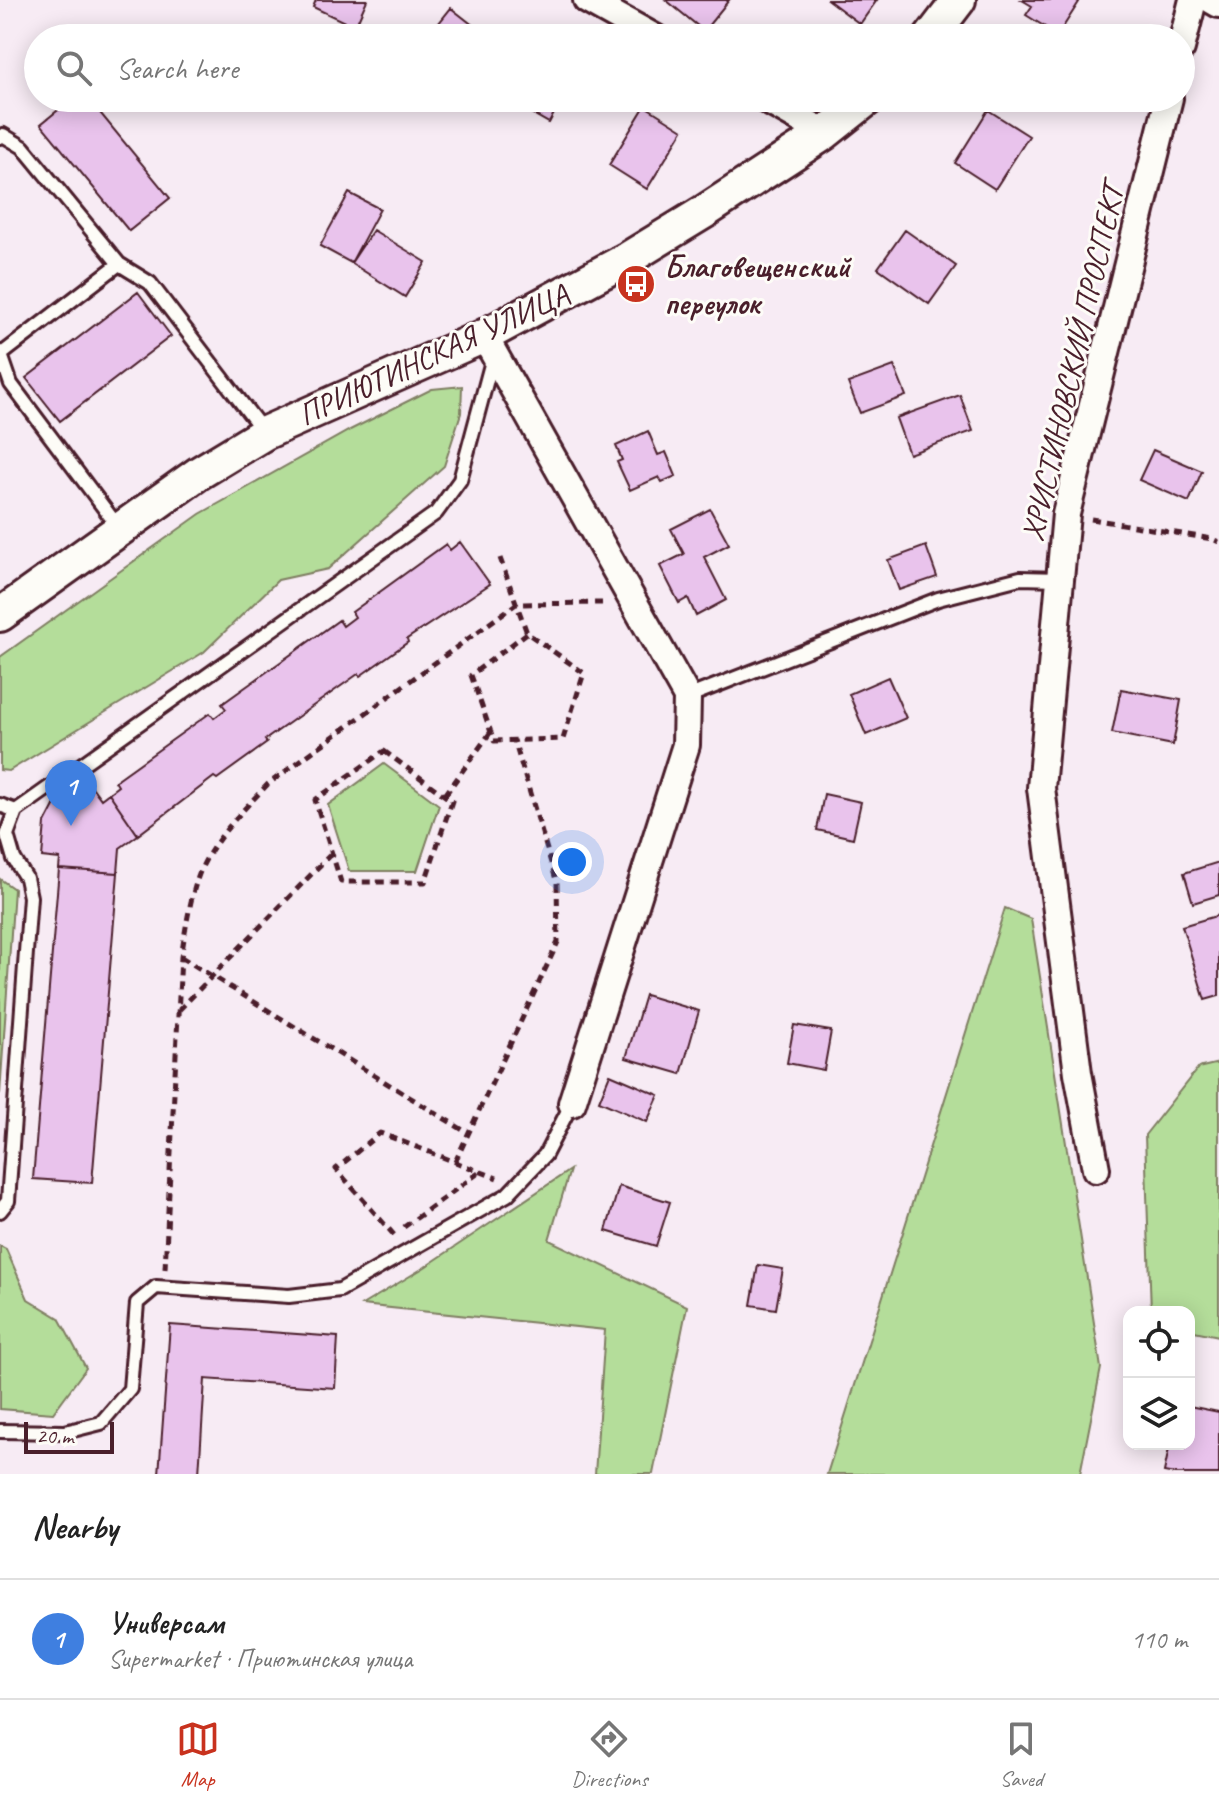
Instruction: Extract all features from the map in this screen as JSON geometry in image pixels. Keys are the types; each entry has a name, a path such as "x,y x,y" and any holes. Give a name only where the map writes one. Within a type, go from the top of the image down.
{"street":[{"path":"587,0 630,24"},
{"path":"941,24 959,0"},
{"path":"1187,24 1193,0"},
{"path":"1212,0 1219,4"},
{"path":"788,112 825,133"},
{"name":"ПРИЮТИНСКАЯ УЛИЦА","path":"0,615 199,473 265,433 489,345 704,212 825,133 851,112"},
{"name":"ХРИСТИНОВСКИЙ ПРОСПЕКТ","path":"1096,1169 1078,1073 1041,788 1066,514 1166,112"},
{"path":"489,345 687,697 686,745 572,1103"}],"lane":[{"path":"0,137 3,135 23,147 119,264 150,283 265,433"},
{"path":"119,264 1,353 11,384 119,528"},
{"path":"0,1211 8,1201 30,897 26,878 14,859 7,835 16,811 436,513 460,480 489,345"},
{"path":"687,697 938,599 1020,578 1060,579"},
{"path":"0,805 16,811"},
{"path":"0,1431 65,1432 101,1423 130,1389 137,1303 156,1287 289,1296 340,1290 507,1195 545,1155 572,1103"}],"path":[{"path":"1066,514 1219,542"},
{"path":"500,558 527,633 584,673 563,739 494,741 471,675 527,633"},
{"path":"164,1288 181,957 189,910 204,862 234,820 268,784 516,604 634,602"},
{"path":"445,795 491,732"},
{"path":"455,1162 558,942 557,883 514,740"},
{"path":"384,751 445,795 452,801 425,882 341,882 315,800 384,751"},
{"path":"178,1010 332,854"},
{"path":"181,957 468,1133"},
{"path":"408,1251 336,1169 380,1133 516,1185"},
{"path":"393,1234 481,1172"}],"green space":[{"path":"462,386 461,413 444,466 328,569 278,580 204,652 9,771 0,770 0,657 200,514 350,430 432,389"},
{"path":"384,764 439,805 417,871 349,871 328,805"},
{"path":"0,879 14,889 0,1094"},
{"path":"1005,908 1031,919 1101,1368 1080,1474 827,1474"},
{"path":"1219,1063 1219,1336 1195,1331 1195,1306 1151,1306 1145,1135 1198,1068"},
{"path":"570,1170 549,1240 687,1306 653,1474 595,1474 605,1330 362,1305 425,1267"},
{"path":"0,1246 6,1249 28,1299 59,1318 86,1368 53,1413 0,1409"}],"building":[{"path":"316,0 367,0 356,24 349,24 313,7"},
{"path":"666,0 729,0 710,24 695,24"},
{"path":"828,0 877,0 860,24"},
{"path":"1022,0 1079,2 1065,24 1040,24 1026,15 1032,6"},
{"path":"451,8 471,24 438,24"},
{"path":"56,112 99,112 170,198 129,231 41,124"},
{"path":"530,112 555,112 549,123"},
{"path":"641,112 654,112 683,130 647,189 609,165"},
{"path":"987,112 1029,136 995,189 955,163"},
{"path":"349,193 380,209 351,263 320,246"},
{"path":"373,230 426,262 405,297 351,263"},
{"path":"905,230 956,266 929,304 878,268"},
{"path":"138,292 171,336 60,421 26,378"},
{"path":"894,366 906,396 860,413 848,383"},
{"path":"960,395 973,431 909,454 896,418"},
{"path":"648,431 658,455 666,452 676,476 662,482 659,477 630,490 617,462 622,460 616,446"},
{"path":"1153,450 1202,471 1189,502 1139,480"},
{"path":"710,509 729,544 704,557 726,600 696,616 688,598 679,603 660,566 684,554 671,529"},
{"path":"460,542 490,584 265,740 267,743 217,779 214,777 138,835 109,793 118,786 115,781 210,713 214,718 226,709 222,704 339,620 343,626 355,617 352,612 446,544 450,550"},
{"path":"926,546 937,577 899,590 888,560"},
{"path":"888,677 906,718 866,735 849,694"},
{"path":"1121,689 1181,700 1173,745 1112,733"},
{"path":"87,780 101,799 109,793 138,835 120,848 118,873 59,869 60,859 42,857 45,823 56,802"},
{"path":"824,794 861,802 853,838 817,830"},
{"path":"1219,862 1219,895 1193,903 1184,873"},
{"path":"59,869 118,873 92,1183 33,1179"},
{"path":"1219,915 1219,996 1205,1000 1182,926"},
{"path":"645,995 699,1011 681,1074 626,1058"},
{"path":"794,1025 831,1031 824,1070 787,1063"},
{"path":"610,1074 659,1095 647,1122 599,1101"},
{"path":"619,1186 670,1202 656,1246 606,1231"},
{"path":"758,1265 783,1269 776,1309 751,1305"},
{"path":"170,1325 338,1337 335,1388 205,1379 199,1474 159,1474"},
{"path":"1195,1407 1219,1412 1219,1474 1164,1472 1169,1450 1195,1450"}],"place":[{"name":"Благовещенский переулок","path":"636,284"},
{"name":"Универсам","path":"71,826"}]}
